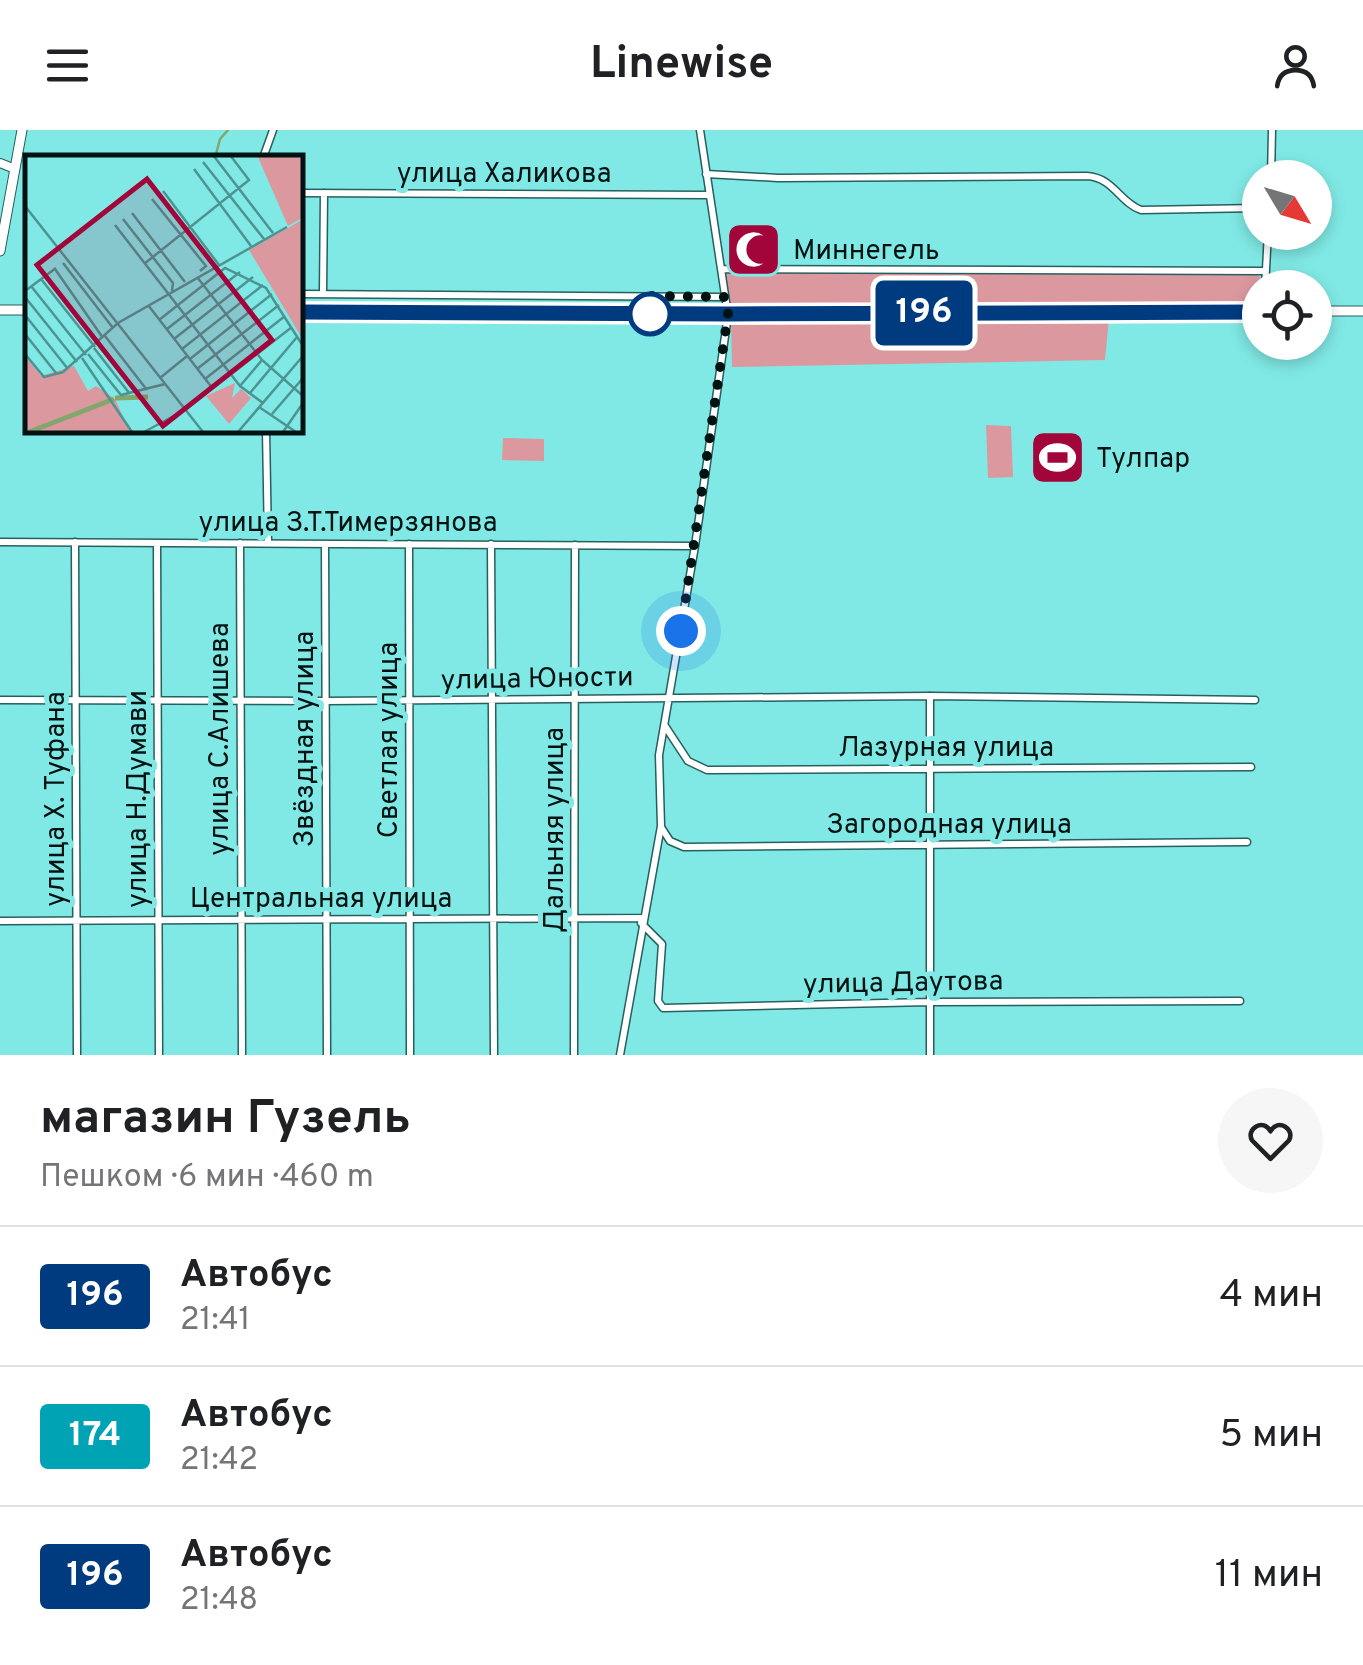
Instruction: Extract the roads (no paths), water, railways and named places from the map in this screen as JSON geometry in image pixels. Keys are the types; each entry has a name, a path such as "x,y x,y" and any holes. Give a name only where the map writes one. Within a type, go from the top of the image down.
{"main road":[{"path":"0,252 22,130"},
{"path":"1332,311 1363,311"},
{"path":"302,312 1242,312"}],"street":[{"path":"265,155 273,130"},
{"path":"620,1055 661,826 659,755 695,546 728,314 700,130"},
{"path":"1271,160 1272,130"},
{"path":"0,163 14,169"},
{"path":"706,174 778,178 1087,176 1112,184 1128,204 1141,210 1242,208"},
{"name":"улица Халикова","path":"302,193 708,195"},
{"path":"323,294 324,193"},
{"path":"720,268 1242,271"},
{"path":"302,294 725,297"},
{"path":"266,432 268,543"},
{"name":"улица З.Т.Тимерзянова","path":"0,542 695,546"},
{"name":"улица Х. Туфана","path":"75,542 77,1055"},
{"name":"улица Н.Думави","path":"157,543 159,1055"},
{"name":"улица С.Алишева","path":"240,543 242,1055"},
{"name":"Звёздная улица","path":"325,544 327,1055"},
{"name":"Светлая улица","path":"409,544 410,1055"},
{"path":"492,544 494,1055"},
{"name":"Дальняя улица","path":"574,1055 575,545"},
{"path":"930,696 930,1055"},
{"name":"улица Юности","path":"0,700 326,702 930,696 1255,700"},
{"name":"Лазурная улица","path":"665,724 688,761 706,770 1251,767"},
{"name":"Загородная улица","path":"661,826 670,841 684,846 1246,842"},
{"name":"Центральная улица","path":"0,921 642,921"},
{"name":"улица Даутова","path":"642,921 662,944 658,1000 663,1008 1240,1000"}],"waterway":[{"path":"216,155 220,139 228,130"}],"place":[{"name":"Миннегель","path":"754,249"},
{"name":"Тулпар","path":"1057,457"}]}
